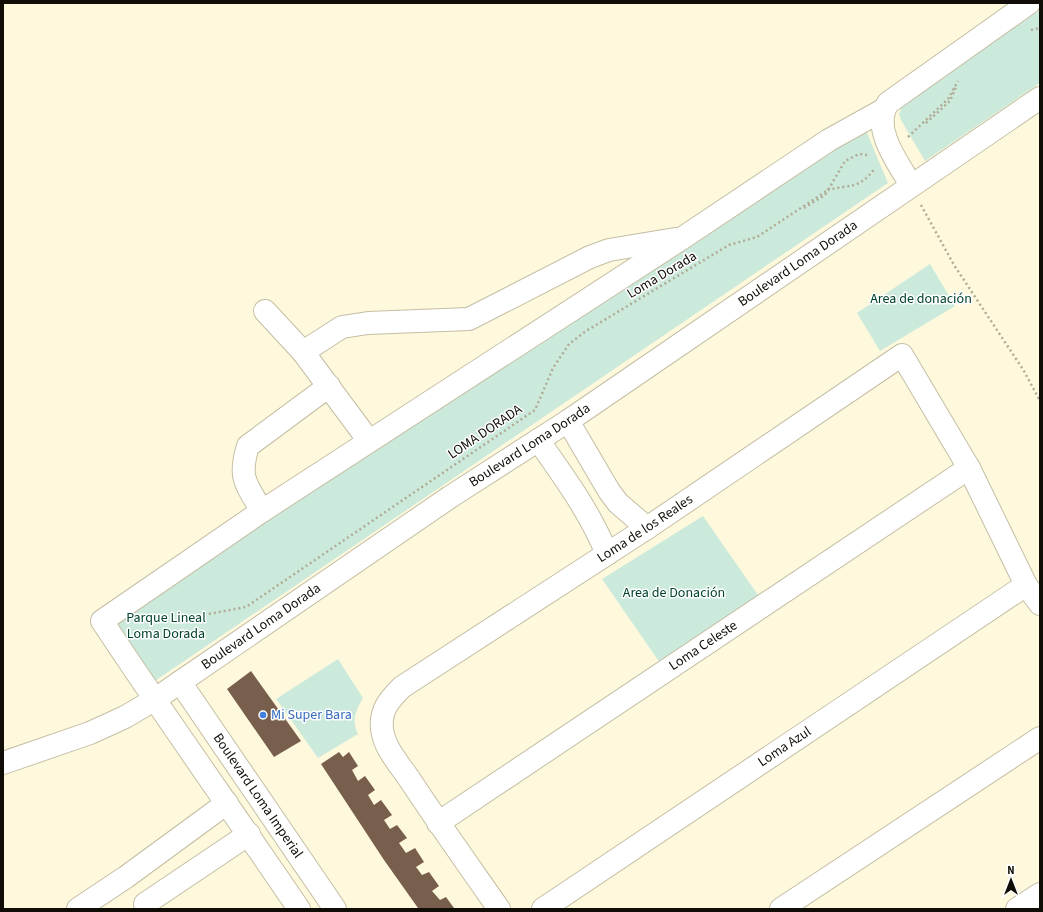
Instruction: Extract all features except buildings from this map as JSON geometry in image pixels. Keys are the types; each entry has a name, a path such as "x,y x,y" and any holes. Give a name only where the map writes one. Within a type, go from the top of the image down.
{"street":[{"path":"329,386 248,446 243,460 243,479 262,511 684,238 829,140 885,106 1029,3"},
{"name":"Boulevard Loma Dorada","path":"3,763 90,733 125,717 154,700 450,497 568,421 1040,98"},
{"path":"885,106 882,119 888,152 911,185"},
{"path":"303,352 342,327 368,323 469,319 597,255 610,250 684,238"},
{"path":"265,311 303,352 369,441"},
{"name":"Loma de los Reales","path":"438,823 388,746 382,731 382,716 388,702 402,687 647,528 902,355 969,468"},
{"path":"568,421 608,491 618,503 647,528"},
{"path":"538,440 584,507 596,528 607,554"},
{"path":"969,468 1026,585 1040,604"},
{"name":"Loma Celeste","path":"438,823 969,468"},
{"name":"Boulevard Loma Imperial","path":"262,511 102,621 154,700 249,834 299,909"},
{"name":"Loma Azul","path":"543,909 1026,585"},
{"name":"Boulevard Loma Imperial","path":"180,682 335,909"},
{"path":"782,909 1040,738"},
{"path":"78,909 126,877 227,803"},
{"path":"438,823 499,909"},
{"path":"126,877 146,906 249,834"},
{"path":"1017,909 1040,894"}],"path":[{"path":"1027,31 1040,29"},
{"path":"828,190 854,186 869,176 888,152 913,134 948,99 961,77"},
{"path":"828,190 845,161 859,154 888,152"},
{"path":"911,185 954,265 1024,371 1040,401"},
{"name":"Loma Dorada","path":"534,410 555,369 570,346 587,332 730,246 758,239 825,195 828,190"},
{"name":"LOMA DORADA","path":"186,623 198,616 246,606 534,410"}],"green space":[{"path":"1040,10 1040,83 925,161 901,120 899,114 902,106 907,101"},
{"name":"Parque Lineal Loma Dorada","path":"862,121 888,183 152,683 108,617"},
{"name":"Area de donación","path":"930,264 955,306 880,351 857,313"},
{"name":"Area de Donación","path":"703,516 758,595 660,663 602,579"},
{"path":"338,659 363,698 355,716 355,725 358,734 318,758 276,699"}],"place":[{"name":"Mi Super Bara","path":"263,715"}]}
